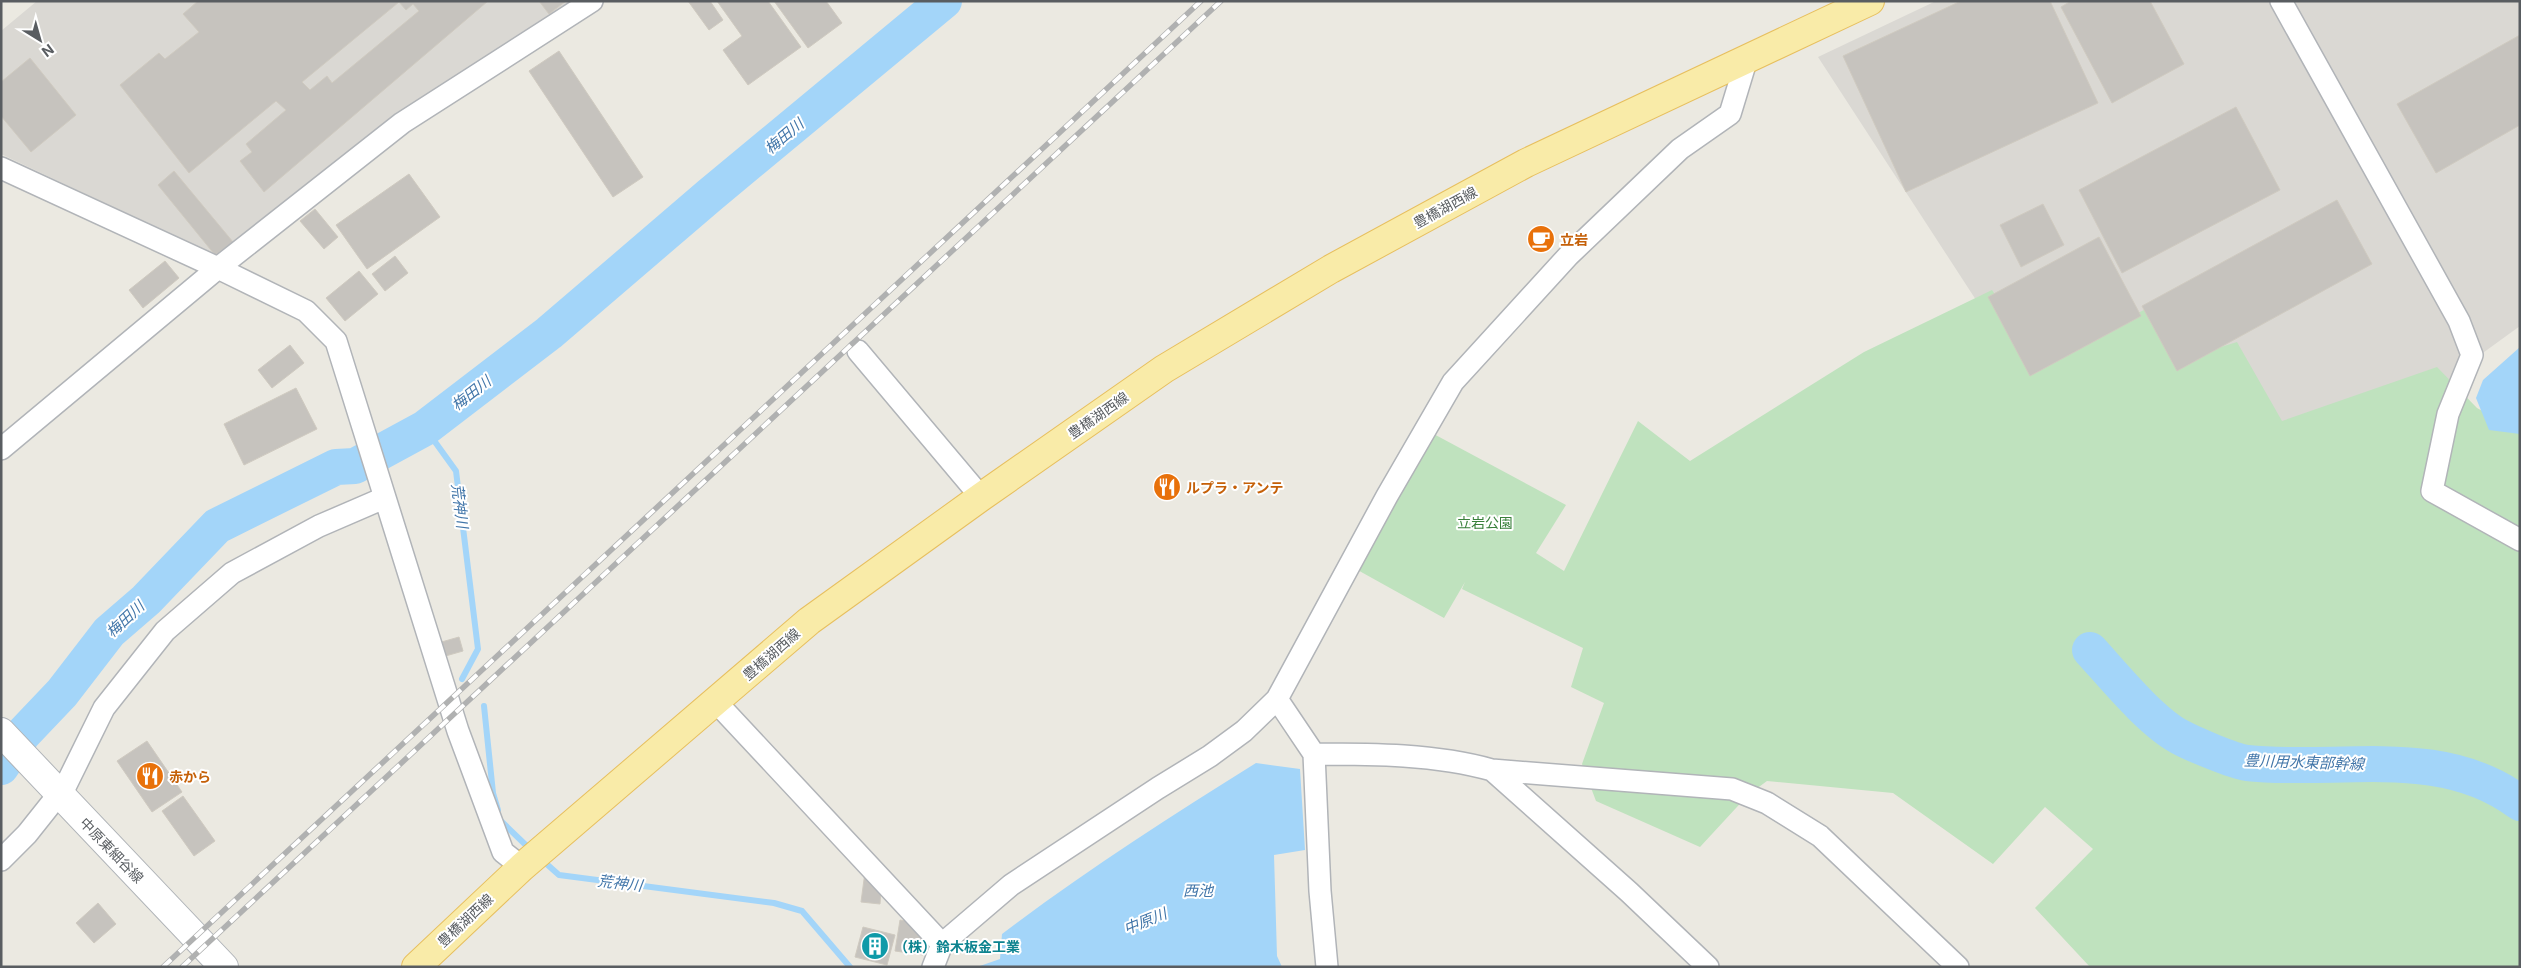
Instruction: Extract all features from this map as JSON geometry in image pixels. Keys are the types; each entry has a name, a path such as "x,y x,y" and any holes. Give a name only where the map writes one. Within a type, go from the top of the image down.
{"main road":[{"name":"豊橋湖西線","path":"430,962 533,857 809,621 981,496 1164,369 1331,269 1526,162 1747,58 1838,8 1870,1"},
{"name":"中原東細谷線","path":"1,732 224,967"}],"street":[{"path":"1,449 218,268 402,123 592,1"},
{"path":"2281,1 2459,320 2472,356 2448,414 2432,491 2520,540"},
{"path":"933,967 942,944 1011,885 1210,756 1244,731 1277,699 1387,496 1452,382 1569,255 1680,149 1730,114 1747,58"},
{"path":"1,168 218,268 306,311 336,341 458,731 503,852 533,857"},
{"path":"858,351 981,496"},
{"path":"1,860 27,834 56,791 66,785 104,708 165,631 232,574 319,526 383,494"},
{"path":"1277,699 1314,754 1320,891 1327,967"},
{"path":"716,702 942,944"},
{"path":"1314,754 1353,754 1460,761 1492,770 1732,789 1766,803 1820,836 1958,967"},
{"path":"1492,770 1622,886 1708,967"}],"shaded area":[{"path":"37,1 574,1 380,126 221,258 1,154 1,31"},
{"path":"1936,1 2520,1 2520,326 2480,355 2452,424 2265,430 2030,383 1818,57"}],"green space":[{"name":"立岩公園","path":"1992,290 2038,361 2144,310 2176,361 2237,342 2282,421 2437,367 2477,408 2520,432 2520,967 2090,967 2035,908 2093,849 2045,807 1993,864 1893,793 1767,781 1748,795 1700,847 1596,801 1582,764 1604,703 1571,687 1583,648 1462,589 1465,582 1444,618 1354,568 1430,432 1566,505 1536,553 1564,571 1638,421 1690,461 1864,352"}],"water":[{"path":"2520,347 2520,434 2489,430 2476,398 2483,380"},
{"name":"西池","path":"1256,763 1300,769 1305,850 1274,855 1277,956 1282,967 977,967 1000,959 1002,934 1033,911 1127,846"}],"building":[{"path":"198,1 488,1 264,192 240,161 252,152 246,144 286,110 276,101 189,173 120,85 159,53 165,59 199,32 183,14","holes":["399,2 406,10 413,4 419,11 332,83 327,76 310,90 302,82"]},
{"path":"539,1 566,1 549,14"},
{"path":"688,1 710,1 723,20 709,30"},
{"path":"717,1 768,1 801,47 748,85 723,50 742,36"},
{"path":"774,1 826,1 842,23 808,48"},
{"path":"1961,1 2050,1 2098,103 1906,192 1843,56"},
{"path":"2071,1 2150,1 2184,64 2112,103 2061,7"},
{"path":"2520,35 2520,125 2436,173 2397,104"},
{"path":"559,51 643,177 613,197 529,71"},
{"path":"30,58 76,115 31,152 1,116 1,82"},
{"path":"2236,107 2280,190 2122,273 2079,190"},
{"path":"174,171 233,242 215,255 158,185"},
{"path":"409,174 440,217 367,269 336,225"},
{"path":"2337,200 2372,264 2177,371 2142,306"},
{"path":"2043,204 2064,245 2021,267 2000,225"},
{"path":"315,209 338,237 324,249 300,221"},
{"path":"2099,237 2141,316 2030,376 1988,297"},
{"path":"395,256 408,273 385,291 372,274"},
{"path":"165,261 179,278 143,308 129,290"},
{"path":"359,271 378,294 345,321 326,298"},
{"path":"290,345 304,363 272,388 258,370"},
{"path":"296,388 317,429 244,465 224,424"},
{"path":"459,637 463,651 442,657 438,643"},
{"name":"赤から","path":"147,741 182,792 152,812 117,761"},
{"path":"183,796 215,841 194,856 162,811"},
{"path":"865,872 881,889 880,904 861,902"},
{"path":"98,903 116,924 94,943 76,923"},
{"path":"900,920 912,922 926,939 923,955 895,951"},
{"name":"（株）鈴木板金工業","path":"863,927 895,935 887,965 855,957"}],"waterway":[{"name":"梅田川","path":"1,767 23,734 62,693 109,632 146,600 217,526 336,467 355,466 425,428 549,333 710,195 944,1"},
{"name":"荒神川","path":"425,428 456,471 478,649 462,679"},
{"name":"豊川用水東部幹線","path":"2090,650 2132,697 2168,730 2194,744 2232,759 2247,763 2282,765 2388,764 2423,767 2457,773 2489,784 2520,803"},
{"name":"荒神川","path":"484,706 493,793 498,810"},
{"name":"荒神川","path":"502,822 532,851"},
{"name":"荒神川","path":"541,859 559,875 774,903 802,911 850,967"}],"railway":[{"path":"163,967 1201,1"},
{"path":"182,967 1221,1"}],"place":[{"name":"立岩","path":"1541,239"},
{"name":"ルプラ・アンテ","path":"1167,487"},
{"name":"赤から","path":"150,776"},
{"name":"（株）鈴木板金工業","path":"875,946"}],"water label":[{"name":"中原川","path":"1145,921"}]}
